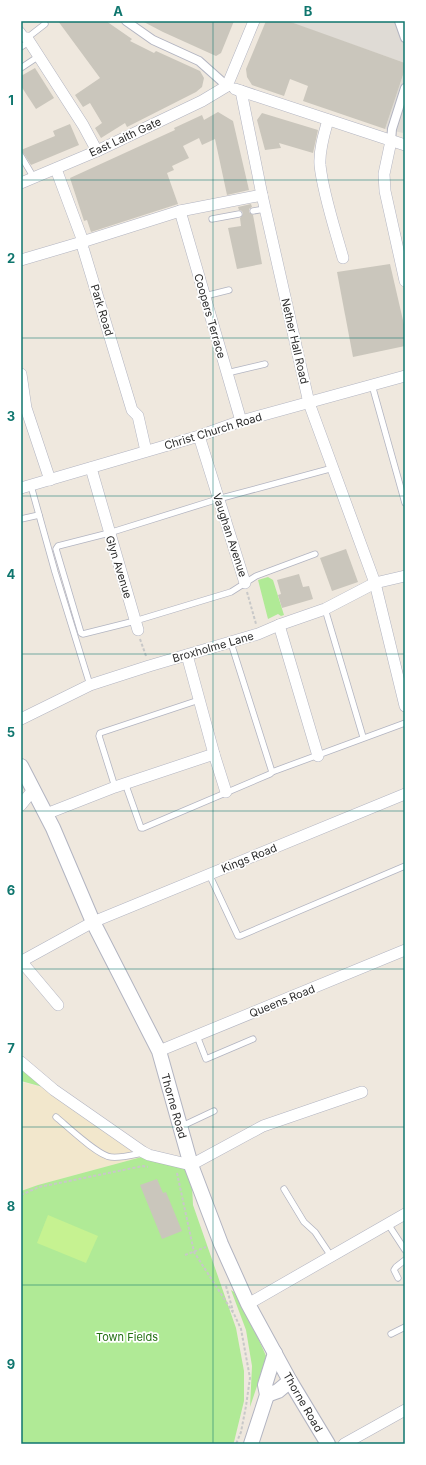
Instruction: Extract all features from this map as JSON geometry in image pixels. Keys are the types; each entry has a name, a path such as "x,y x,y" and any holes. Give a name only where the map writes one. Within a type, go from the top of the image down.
{"street":[{"path":"126,21 153,40 199,61 227,86 405,145"},
{"path":"227,86 254,21"},
{"path":"399,21 405,38"},
{"path":"25,39 39,56 83,125 97,151"},
{"name":"East Laith Gate","path":"21,183 97,151 202,101 227,86"},
{"path":"405,88 392,129 384,174 385,191 405,281"},
{"name":"Nether Hall Road","path":"242,91 265,209 309,403 375,584 405,706"},
{"path":"328,120 322,142 320,164 343,258"},
{"name":"Park Road","path":"56,169 81,236 132,410 138,416 146,451"},
{"path":"21,260 180,211 262,195"},
{"name":"Coopers Terrace","path":"180,211 241,421"},
{"path":"21,374 26,408 50,480"},
{"name":"Christ Church Road","path":"26,487 199,436 241,421 405,376"},
{"name":"Vaughan Avenue","path":"199,436 245,583"},
{"name":"Glyn Avenue","path":"91,468 136,625"},
{"name":"Broxholme Lane","path":"21,718 90,685 258,634 325,608 375,584 405,576"},
{"path":"279,625 318,756"},
{"path":"187,656 226,792"},
{"path":"46,814 120,785 214,754"},
{"name":"Thorne Road","path":"21,766 53,828 93,922 159,1052 191,1165 221,1244 248,1304 290,1381 328,1444"},
{"path":"21,805 33,790"},
{"name":"Kings Road","path":"21,961 93,922 405,794"},
{"name":"Queens Road","path":"159,1052 405,950"},
{"path":"21,961 58,1005"},
{"path":"21,1062 54,1090 143,1152 149,1155 191,1165 263,1126 362,1092"},
{"path":"248,1304 405,1214"},
{"path":"251,1444 267,1395 265,1385 275,1353"},
{"path":"267,1395 278,1391 290,1381"},
{"path":"344,1444 405,1410"}],"lane":[{"path":"25,39 45,24"},
{"path":"21,68 39,56"},
{"path":"21,156 34,178"},
{"path":"254,211 265,209"},
{"path":"212,219 239,214"},
{"path":"205,296 229,290"},
{"path":"227,373 265,364"},
{"path":"372,385 405,503"},
{"path":"315,554 256,576 231,592 136,625 83,634 81,633 56,549 58,546 109,533 218,499 333,468"},
{"path":"26,487 39,515 54,572 90,685"},
{"path":"21,519 39,515"},
{"path":"325,608 363,737"},
{"path":"231,643 272,772"},
{"path":"199,700 100,733 99,736 120,785 141,828 272,772 318,756 363,737 405,723"},
{"path":"209,874 238,936 240,936 405,866"},
{"path":"197,1036 206,1059 254,1039"},
{"path":"180,1127 214,1111"},
{"path":"56,1117 101,1154 110,1157 143,1152"},
{"path":"284,1189 304,1222 315,1232 331,1256"},
{"path":"388,1224 405,1250"},
{"path":"398,1278 394,1270 405,1260"},
{"path":"391,1334 405,1327"}],"path":[{"name":"Vaughan Avenue","path":"245,583 258,634"},
{"path":"136,625 149,666"},
{"path":"191,1165 176,1168 194,1252 234,1314 241,1329 250,1378 241,1432 236,1444"},
{"path":"21,1196 39,1188 143,1166 150,1167"},
{"path":"186,1255 206,1247"}],"shaded area":[{"path":"288,21 405,21 405,63 311,30"},
{"path":"405,69 405,126 403,133 385,129"},
{"path":"21,1082 54,1090 149,1155 21,1191"}],"green space":[{"path":"268,577 273,580 284,615 281,616 278,614 268,619 258,580"},
{"path":"21,1062 54,1090 21,1081"},
{"name":"Town Fields","path":"149,1155 191,1165 193,1205 236,1328 244,1371 244,1401 234,1442 233,1444 21,1444 21,1191"},
{"path":"48,1215 98,1236 86,1263 37,1243"},
{"path":"231,1290 234,1292 256,1333 266,1356 250,1407 252,1366 246,1330"}],"building":[{"path":"58,21 106,21 132,39 130,41 154,53 156,51 200,71 204,78 202,87 196,92 127,127 125,123 101,138 95,128 102,123 90,103 83,107 75,95 100,78"},
{"path":"142,21 234,21 221,53 216,56"},
{"path":"266,21 288,21 405,63 405,69 385,129 303,101 308,86 290,79 284,96 252,85 247,77 246,69"},
{"path":"35,68 54,98 36,109 21,86 21,76"},
{"path":"218,112 233,121 249,190 227,195 215,139 202,145 199,138 183,146 189,158 172,166 174,170 167,173 178,204 91,232 87,220 84,221 70,178 175,130 174,128 202,115 204,120"},
{"path":"262,113 318,130 313,153 279,143 281,148 265,150 257,120"},
{"path":"70,124 79,145 31,165 21,150 55,136 53,131"},
{"path":"251,204 252,207 249,209 249,212 253,215 262,264 237,269 228,228 241,226 240,218 243,214 238,207"},
{"path":"390,264 405,329 405,346 353,357 337,272"},
{"path":"346,549 358,582 332,591 320,558"},
{"path":"299,574 303,587 309,586 313,599 282,608 278,595 281,594 277,580"},
{"path":"157,1179 163,1193 166,1192 182,1231 162,1239 140,1185"}]}
